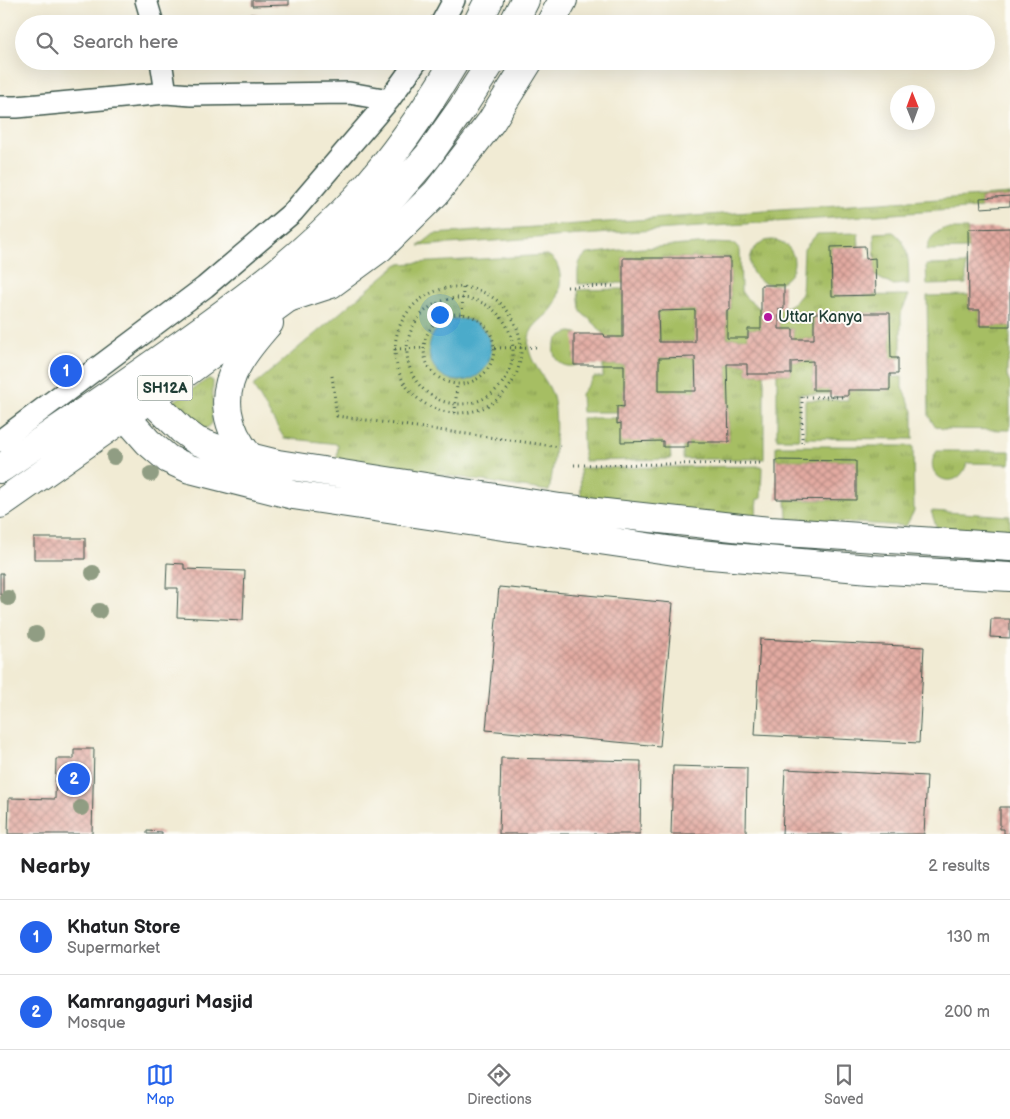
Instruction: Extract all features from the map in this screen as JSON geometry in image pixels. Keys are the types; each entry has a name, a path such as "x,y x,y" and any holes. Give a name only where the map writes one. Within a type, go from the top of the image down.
{"street":[{"path":"146,0 150,15"},
{"path":"446,15 454,0"},
{"path":"482,15 489,0"},
{"path":"518,15 525,0"},
{"path":"555,15 563,0"},
{"path":"162,70 166,93"},
{"path":"0,441 205,287 293,212 389,100 410,70"},
{"name":"SH12A","path":"0,504 311,243 358,196 437,91 450,70"},
{"name":"SH12A","path":"0,470 288,298 326,266 364,229 428,156 486,70"},
{"path":"250,457 238,442 230,425 227,406 228,387 238,363 288,298 331,284 380,248 436,194 491,122 523,70"},
{"path":"0,107 166,93 200,95 349,93 389,100"},
{"path":"102,365 128,395 197,441 221,450 250,457 558,521 688,553 870,569 1010,577"},
{"path":"128,395 148,442 168,458 190,468 218,477 293,494 558,521 770,530 1010,547"},
{"path":"293,494 297,467"}],"path":[{"path":"567,287 617,286"},
{"path":"450,288 463,288 476,290 488,295 508,312 517,329 521,348 518,371 498,399 478,410 455,413 431,407 412,393 404,384 399,373 395,349 396,336 401,324 407,313 416,304 438,291 450,288"},
{"path":"462,314 463,288"},
{"path":"463,298 474,300 493,310 507,327 512,348 512,359 509,370 497,388 478,400 456,404 436,398 420,386 410,369 407,349 408,337 420,316 439,302 463,298"},
{"path":"462,314 478,319 485,325 494,340 495,348 494,358 490,367 484,374 467,384 450,383 436,376 427,364 424,348 425,339 435,323 443,318 462,314"},
{"path":"495,348 540,347"},
{"path":"395,349 424,348"},
{"path":"332,376 336,416 560,448"},
{"path":"455,413 458,384"},
{"path":"802,443 802,397 846,397"},
{"path":"574,465 770,463"}],"green space":[{"path":"1010,194 1010,196 980,198 981,208 419,246 434,234"},
{"path":"943,229 968,229 968,249 927,250 932,237"},
{"path":"893,232 899,237 906,249 909,284 892,285 875,276 874,233"},
{"path":"858,233 859,247 831,248 832,296 909,295 901,313 901,358 891,358 890,313 814,313 814,339 793,339 793,329 779,329 779,309 796,301 802,294 804,249 817,234"},
{"path":"768,240 776,240 788,246 794,262 788,278 776,284 768,284 756,278 750,266 750,258 756,246"},
{"path":"712,243 735,244 740,250 741,291 746,298 761,309 761,329 748,329 748,338 727,338 727,310 730,309 730,258 623,258 623,283 578,284 578,271 581,259 588,254"},
{"path":"547,255 557,264 560,278 559,293 554,306 530,333 529,346 533,361 550,389 555,406 555,444 549,491 337,459 338,444 284,438 253,386 398,264"},
{"path":"966,264 966,284 927,285 926,265"},
{"path":"623,289 623,337 605,337 596,325 582,313 578,290"},
{"path":"969,295 969,310 980,310 980,326 1010,326 1010,356 1007,376 1010,384 1010,430 943,429 934,425 929,416 927,296"},
{"path":"695,310 695,342 659,342 658,311"},
{"path":"571,332 583,337 583,362 573,366 559,362 555,356 554,349 556,342 561,336"},
{"path":"695,357 696,391 659,391 659,358"},
{"path":"813,361 813,390 829,390 829,394 799,394 799,439 777,439 777,374 791,374 791,362"},
{"path":"727,364 747,364 747,374 764,374 764,459 683,459 683,447 688,447 688,442 729,441"},
{"path":"603,365 624,365 624,407 617,406 617,412 582,412 581,394 594,377 603,377"},
{"path":"890,377 902,377 902,388 913,411 913,439 805,438 805,400 848,400 848,390 890,390"},
{"path":"208,379 213,381 212,423 208,427 200,428 175,406 174,401"},
{"path":"582,418 617,418 617,423 621,423 622,441 663,441 670,447 671,459 584,461"},
{"path":"776,446 913,446 914,511 906,526 787,519 786,500 856,500 856,461 776,460"},
{"path":"937,451 1010,451 1010,464 967,463 962,473 956,479 942,479 933,468 933,460"},
{"path":"762,466 761,499 757,499 756,518 581,499 580,468"},
{"path":"931,511 1010,516 1010,533 937,529"}],"water":[{"path":"460,319 472,321 482,328 489,338 491,350 489,362 482,372 472,379 460,381 448,379 438,372 431,362 429,350 431,338 438,328 448,321"}],"building":[{"path":"252,0 289,0 289,5 252,6"},
{"path":"1010,196 1010,206 981,208 980,198"},
{"path":"1010,228 1010,326 980,326 980,310 969,310 968,229"},
{"path":"865,246 866,259 875,258 876,295 832,296 831,247"},
{"path":"623,258 730,258 730,310 727,310 727,338 748,338 748,329 761,329 761,285 784,285 784,309 779,309 779,329 793,329 793,339 814,339 814,313 890,313 891,358 898,358 898,374 890,374 890,390 848,390 848,396 829,396 829,390 813,390 813,361 791,362 791,374 747,374 747,364 727,364 729,442 688,442 688,447 663,447 663,441 621,442 621,423 617,424 617,406 624,407 624,365 574,365 574,334 604,334 605,337 623,337","holes":["695,310 695,342 659,342 658,311","695,357 696,391 659,391 659,358"]},
{"path":"776,460 856,461 856,500 776,499"},
{"path":"34,538 85,538 85,559 34,559"},
{"path":"167,563 184,564 184,569 245,571 243,620 177,617 178,588 166,588"},
{"path":"0,573 3,573 3,595 0,595"},
{"path":"499,587 673,603 660,746 486,730"},
{"path":"991,619 1010,619 1010,638 990,637"},
{"path":"760,639 924,647 919,743 755,735"},
{"path":"74,749 94,749 92,834 8,834 9,798 55,799 56,759 74,759"},
{"path":"501,758 641,761 640,834 499,834"},
{"path":"673,766 747,768 746,834 671,834"},
{"path":"785,769 927,776 924,834 782,834"},
{"path":"1000,807 1010,807 1010,834 1004,834 1004,829 1000,829"},
{"path":"147,831 162,832 162,834 147,834"}],"place":[{"name":"Uttar Kanya","path":"768,317"},
{"name":"Khatun Store","path":"66,371"},
{"name":"Kamrangaguri Masjid","path":"74,779"}]}
